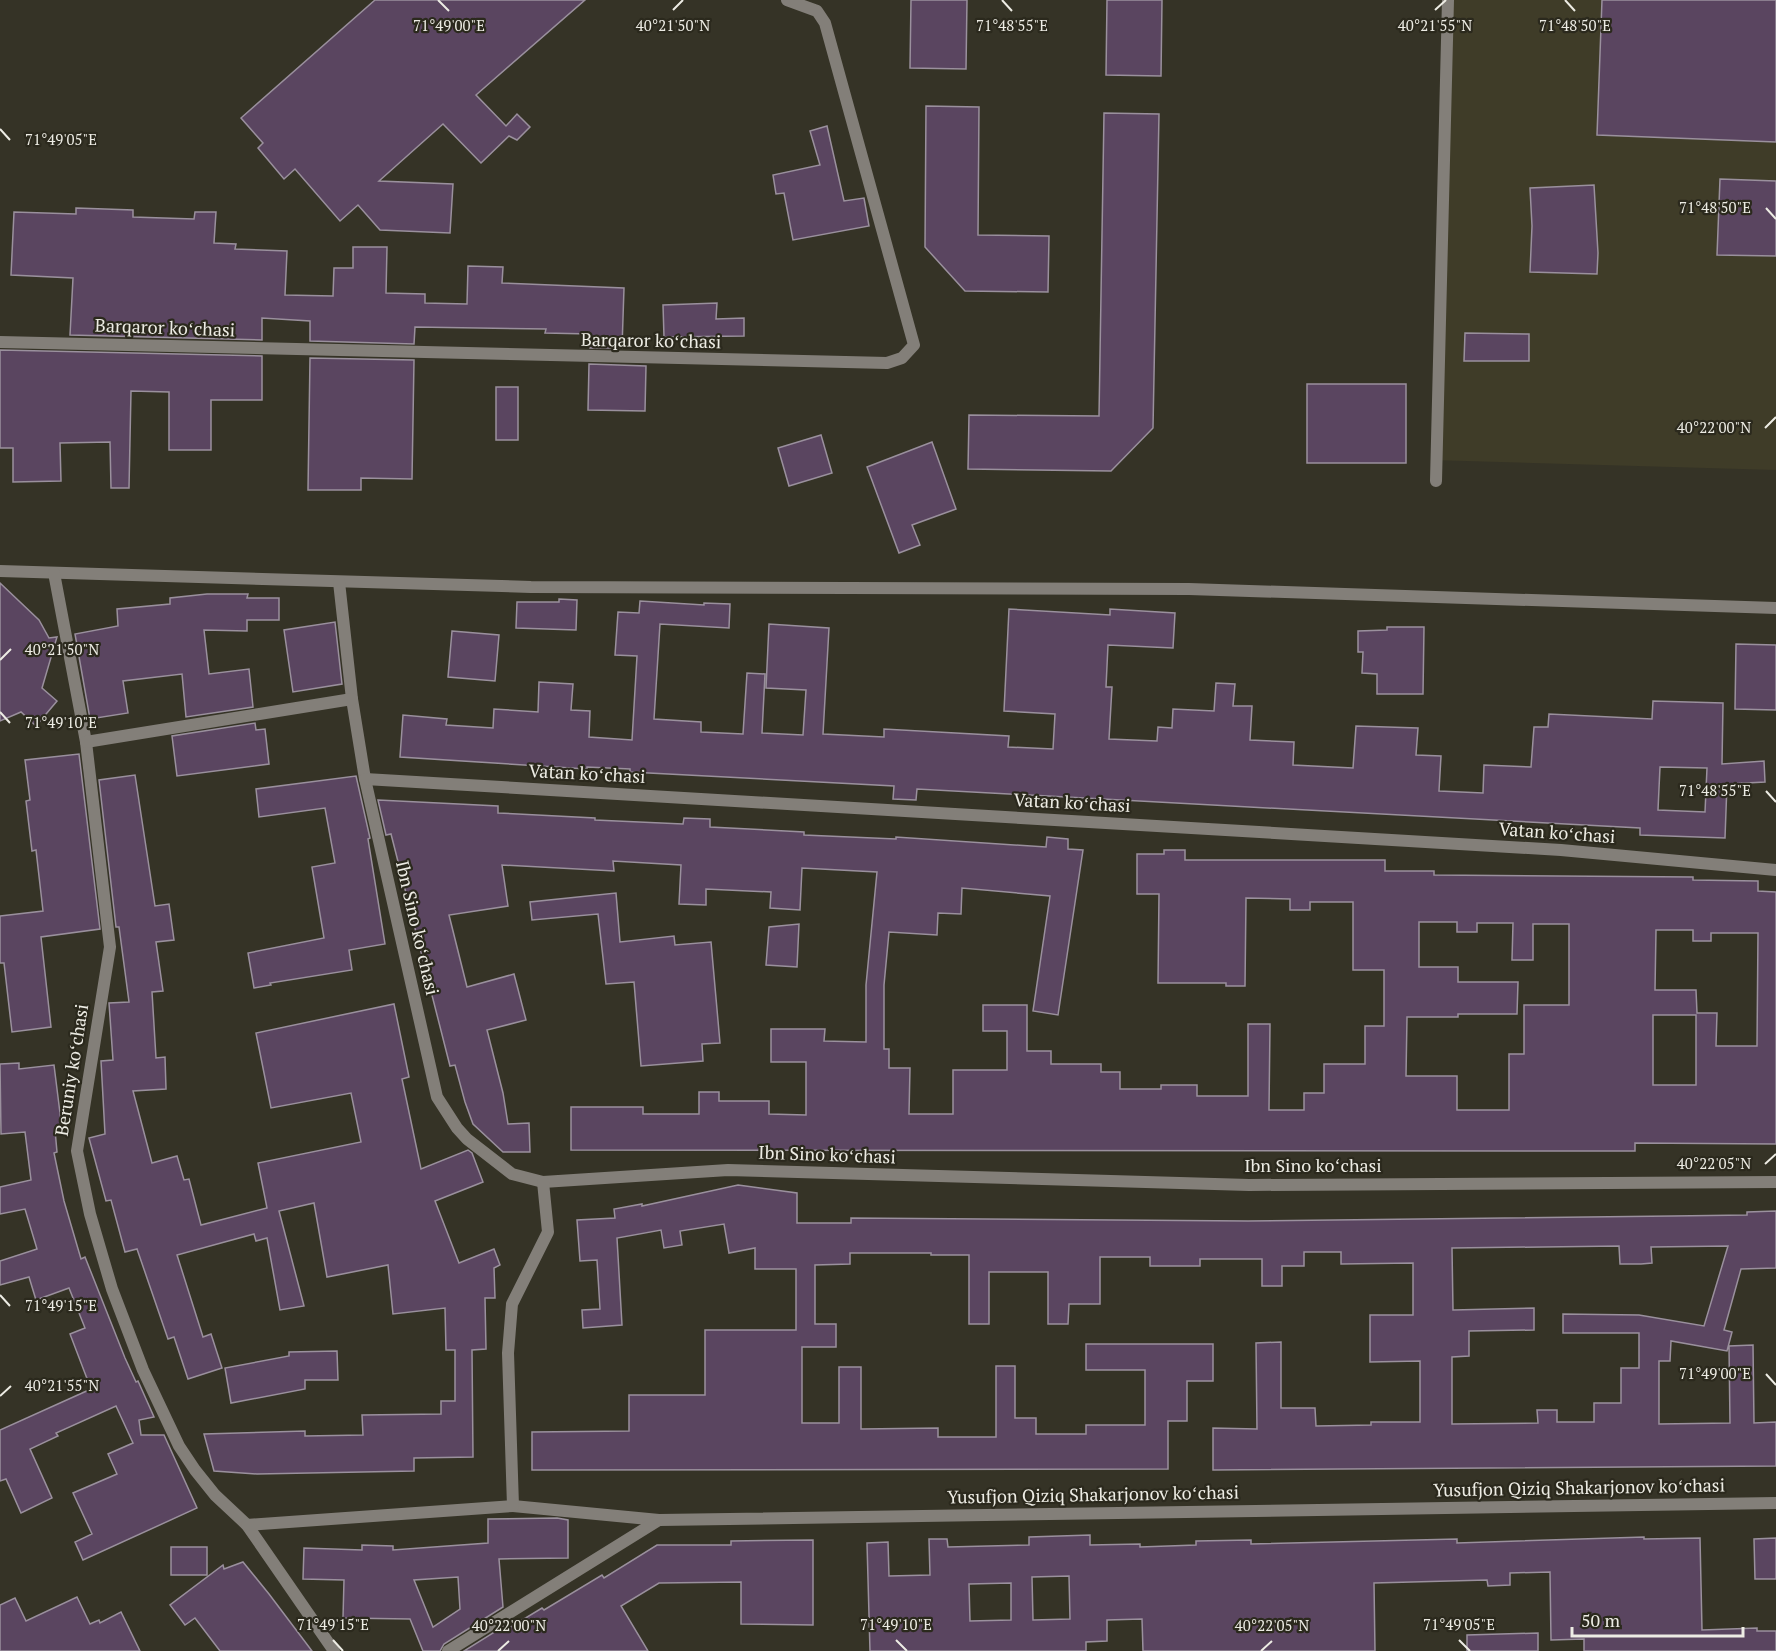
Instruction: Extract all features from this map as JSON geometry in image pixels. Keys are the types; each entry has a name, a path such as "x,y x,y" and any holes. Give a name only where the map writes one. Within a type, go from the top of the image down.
{"street":[{"name":"Barqaror koʻchasi","path":"0,342 876,363 887,363 902,358 914,345 825,23 817,11 787,0"},
{"path":"1436,481 1448,0"},
{"path":"0,571 531,587 1189,589 1776,608"},
{"name":"Beruniy koʻchasi","path":"54,573 86,742 110,947 80,1122 77,1152 82,1179 112,1289 143,1370 179,1446 216,1495 247,1525 334,1651"},
{"name":"Ibn Sino koʻchasi","path":"339,582 352,699 365,779 437,1097 467,1139 512,1174 543,1182 728,1170 1248,1185 1776,1182"},
{"path":"86,742 352,699"},
{"name":"Vatan koʻchasi","path":"365,779 1561,850 1776,870"},
{"path":"513,1506 508,1353 512,1304 548,1232 543,1182"},
{"name":"Yusufjon Qiziq Shakarjonov koʻchasi","path":"247,1525 513,1506 659,1520 1776,1503"},
{"path":"448,1651 659,1520"}],"shaded area":[{"path":"1448,0 1776,0 1776,470 1431,460"}],"building":[{"path":"375,0 585,0 476,95 506,126 517,114 530,127 517,140 509,136 481,163 443,124 379,181 453,184 450,233 380,230 358,205 340,221 295,169 284,179 258,148 263,143 241,118"},
{"path":"911,0 967,0 966,69 910,68"},
{"path":"1107,0 1162,0 1161,76 1106,75"},
{"path":"1602,0 1776,0 1776,142 1597,135"},
{"path":"926,106 979,107 978,235 1049,236 1048,292 965,291 925,247"},
{"path":"1104,113 1159,114 1153,428 1111,471 968,469 969,415 1099,416"},
{"path":"827,126 844,201 864,198 869,226 793,240 784,193 776,194 773,175 820,165 810,131"},
{"path":"1720,179 1776,181 1776,256 1717,255"},
{"path":"1594,185 1597,274 1530,272 1532,226 1530,188"},
{"path":"76,208 133,210 133,217 194,219 195,212 216,212 214,243 236,244 235,249 287,251 285,295 333,296 334,268 353,268 353,247 387,247 386,293 425,294 425,303 467,304 468,266 503,267 502,283 624,288 622,348 590,348 590,334 545,333 546,329 415,327 414,344 310,341 310,321 262,318 262,340 70,335 73,278 11,275 14,212 76,214"},
{"path":"717,303 716,319 744,318 744,336 664,337 663,305"},
{"path":"1465,333 1529,334 1529,361 1464,361"},
{"path":"0,350 262,356 262,400 211,400 211,450 169,450 169,392 131,391 129,488 111,488 110,442 60,443 61,481 13,482 13,448 0,448"},
{"path":"310,358 414,360 412,479 361,478 361,490 308,490"},
{"path":"589,364 646,366 645,411 588,410"},
{"path":"1307,384 1406,384 1406,463 1307,463"},
{"path":"496,387 518,387 518,440 496,440"},
{"path":"821,435 832,473 789,486 778,448"},
{"path":"932,442 956,509 912,525 920,545 899,553 867,467"},
{"path":"0,583 39,620 49,638 57,637 42,688 57,701 36,726 21,712 0,721"},
{"path":"207,594 248,594 247,598 279,598 279,620 247,620 247,631 204,630 209,674 249,669 253,707 186,717 182,674 123,681 128,713 90,719 75,634 118,626 117,609 170,604 170,598"},
{"path":"559,599 577,600 576,630 516,628 517,602 559,602"},
{"path":"640,601 704,605 704,603 730,604 729,628 660,624 654,719 701,722 701,732 743,734 747,673 765,674 762,733 803,735 806,690 766,688 769,624 829,628 823,734 884,737 884,729 1009,736 1008,747 1053,749 1055,714 1004,711 1009,609 1110,615 1110,609 1175,613 1173,648 1108,645 1106,687 1112,687 1109,739 1157,741 1158,727 1172,728 1173,709 1214,711 1216,683 1235,684 1233,706 1252,706 1250,740 1294,742 1293,765 1353,768 1356,726 1418,728 1416,755 1441,756 1439,791 1483,793 1484,765 1531,767 1534,727 1548,727 1549,714 1652,719 1653,701 1723,703 1722,764 1764,761 1765,782 1727,784 1725,838 1640,835 1640,828 917,789 916,800 893,799 894,786 400,757 403,715 447,719 446,725 493,728 494,709 538,712 539,682 573,684 571,710 590,711 589,737 632,740 637,656 615,655 618,612 639,613","holes":["1660,767 1707,768 1705,812 1658,810"]},
{"path":"335,622 342,684 293,692 284,630"},
{"path":"1387,627 1424,627 1423,694 1377,694 1377,674 1362,673 1363,652 1358,652 1358,631 1387,630"},
{"path":"452,631 499,635 495,681 448,677"},
{"path":"1736,644 1776,645 1776,710 1735,709"},
{"path":"255,723 256,730 265,729 269,764 177,776 172,736"},
{"path":"79,754 100,929 41,937 51,1027 12,1032 4,963 0,963 0,916 43,911 36,850 32,851 26,801 30,800 25,760"},
{"path":"135,775 155,906 169,904 174,940 156,942 163,991 152,992 156,1058 165,1057 166,1089 133,1091 152,1163 177,1156 184,1180 189,1179 201,1225 267,1208 258,1163 361,1142 351,1093 271,1108 256,1033 394,1004 409,1077 402,1079 421,1169 468,1150 472,1153 483,1182 435,1201 459,1263 494,1249 500,1265 494,1268 495,1298 485,1298 486,1349 472,1350 473,1457 414,1458 414,1471 257,1474 214,1471 204,1434 305,1431 305,1436 363,1435 362,1415 441,1414 441,1401 455,1401 455,1350 446,1350 445,1308 393,1314 388,1265 327,1277 314,1203 279,1211 304,1306 280,1310 267,1238 256,1241 254,1234 177,1255 203,1337 211,1334 222,1368 188,1379 174,1337 168,1339 137,1249 125,1252 111,1200 106,1201 89,1138 105,1134 101,1061 113,1060 109,1003 129,1002 119,927 116,927 99,780"},
{"path":"356,776 370,838 368,839 385,944 349,950 352,970 270,983 271,985 254,988 248,953 324,938 312,867 335,863 325,808 259,817 256,789"},
{"path":"378,800 498,806 498,813 595,818 595,820 683,824 684,818 710,819 710,827 804,832 804,835 896,839 896,837 1046,847 1047,837 1068,839 1068,849 1083,850 1058,1015 1033,1011 1050,896 962,888 961,914 938,913 937,935 889,932 884,985 884,1049 889,1049 889,1068 910,1068 909,1114 953,1114 953,1070 1007,1070 1007,1031 983,1031 983,1005 1027,1005 1027,1051 1051,1051 1051,1064 1101,1064 1101,1072 1120,1072 1120,1089 1161,1089 1161,1085 1197,1085 1197,1096 1248,1096 1248,1024 1270,1024 1269,1110 1304,1110 1304,1093 1324,1093 1324,1064 1365,1064 1365,1026 1384,1026 1384,970 1353,970 1353,902 1310,902 1310,910 1290,910 1290,899 1246,898 1245,986 1226,986 1226,983 1158,983 1159,894 1137,894 1137,854 1164,854 1164,850 1185,850 1185,860 1385,860 1385,871 1434,871 1434,875 1693,877 1693,880 1758,881 1758,891 1776,892 1776,1144 1635,1143 1635,1151 571,1150 571,1107 643,1107 643,1114 699,1114 699,1092 719,1092 719,1101 769,1101 769,1114 806,1115 806,1062 771,1062 771,1029 825,1029 824,1041 866,1042 866,985 877,872 802,868 800,910 770,908 771,892 706,889 706,905 679,904 681,865 613,861 614,871 502,865 508,906 449,915 467,987 514,974 526,1020 487,1030 503,1093 508,1124 529,1123 530,1152 503,1152 473,1124 455,1065 450,1066 391,834 386,835","holes":["1419,922 1457,922 1457,932 1477,932 1477,923 1513,923 1512,960 1533,960 1533,924 1569,924 1569,1005 1524,1005 1524,1054 1509,1054 1509,1110 1457,1110 1457,1076 1406,1076 1407,1017 1517,1014 1518,982 1458,982 1458,967 1419,967","1656,930 1693,930 1693,941 1711,941 1711,933 1758,933 1757,1046 1716,1046 1717,1013 1697,1013 1696,990 1655,990","1653,1015 1696,1015 1696,1085 1653,1085"]},
{"path":"616,893 620,942 674,936 675,945 711,942 720,1043 702,1044 703,1061 641,1066 634,982 606,984 598,914 532,920 530,902"},
{"path":"799,924 797,967 766,965 769,927"},
{"path":"19,1063 19,1069 54,1065 62,1129 55,1130 57,1152 54,1153 64,1201 81,1259 85,1257 125,1358 154,1417 139,1420 141,1435 164,1435 197,1508 83,1560 75,1542 92,1534 73,1493 117,1474 108,1454 133,1443 116,1406 56,1433 58,1436 30,1449 52,1498 21,1513 6,1479 0,1481 0,1430 91,1389 70,1334 85,1328 69,1288 36,1300 29,1277 0,1285 0,1261 37,1249 25,1209 0,1214 0,1187 31,1180 25,1132 1,1134 0,1064"},
{"path":"738,1185 797,1193 797,1223 851,1223 851,1218 1248,1221 1747,1215 1747,1212 1776,1211 1776,1268 1741,1269 1724,1330 1732,1332 1727,1351 1671,1341 1670,1361 1659,1361 1659,1424 1730,1423 1729,1346 1753,1345 1754,1423 1776,1422 1776,1466 1213,1470 1213,1428 1257,1429 1256,1343 1281,1342 1281,1408 1315,1408 1316,1426 1371,1425 1371,1422 1420,1422 1420,1361 1370,1362 1370,1315 1413,1315 1413,1263 1341,1264 1341,1252 1304,1252 1304,1266 1282,1266 1282,1286 1262,1286 1262,1259 1200,1259 1200,1266 1150,1266 1150,1257 1100,1257 1100,1304 1069,1304 1068,1324 1048,1324 1048,1272 989,1272 989,1324 969,1324 969,1255 850,1253 850,1264 815,1265 815,1324 836,1324 836,1347 802,1347 802,1423 839,1423 839,1367 861,1367 861,1429 938,1428 938,1437 996,1437 996,1366 1015,1366 1015,1418 1036,1418 1036,1434 1086,1434 1086,1425 1145,1425 1145,1370 1086,1370 1086,1344 1213,1344 1213,1381 1187,1381 1187,1421 1168,1421 1168,1469 532,1470 532,1432 629,1431 629,1395 705,1395 705,1330 796,1330 796,1269 755,1269 755,1248 729,1253 724,1224 680,1231 682,1245 664,1248 661,1230 617,1238 622,1325 583,1328 582,1310 600,1309 597,1260 580,1261 577,1220 615,1218 614,1209 642,1204 642,1206","holes":["1619,1246 1620,1264 1652,1263 1651,1247 1728,1246 1704,1326 1639,1315 1563,1314 1563,1333 1639,1333 1639,1368 1621,1368 1621,1403 1594,1403 1594,1422 1557,1422 1557,1410 1537,1410 1538,1423 1452,1424 1452,1357 1469,1356 1469,1331 1534,1330 1534,1308 1453,1310 1452,1248"]},
{"path":"337,1351 338,1380 305,1380 305,1389 231,1403 225,1368 289,1356 289,1352"},
{"path":"557,1518 568,1520 568,1558 499,1559 503,1607 444,1644 440,1651 423,1651 410,1619 343,1618 344,1580 303,1579 304,1548 362,1550 362,1545 393,1546 393,1550 488,1543 488,1519","holes":["458,1577 460,1609 433,1627 414,1580"]},
{"path":"1090,1535 1090,1545 1140,1544 1140,1547 1196,1545 1196,1541 1251,1540 1251,1544 1457,1539 1457,1543 1644,1537 1644,1539 1700,1538 1702,1630 1757,1628 1757,1631 1776,1631 1776,1651 1584,1651 1584,1639 1551,1640 1550,1572 1510,1573 1510,1585 1488,1586 1487,1580 1374,1583 1375,1651 1143,1651 1142,1619 1107,1620 1107,1641 1086,1642 1086,1651 870,1651 867,1543 888,1542 889,1576 930,1575 929,1539 947,1539 948,1547 1029,1545 1029,1537","holes":["1069,1576 1070,1619 1033,1620 1032,1577","1011,1583 1011,1620 970,1621 969,1584"]},
{"path":"1776,1538 1776,1579 1755,1579 1754,1539"},
{"path":"813,1540 813,1625 741,1624 741,1582 659,1583 621,1606 648,1651 464,1651 504,1626 504,1631 602,1575 604,1578 657,1545 731,1545 731,1541"},
{"path":"171,1547 207,1547 207,1575 171,1575"},
{"path":"243,1562 312,1651 220,1651 195,1618 185,1625 170,1605 223,1565 224,1569"},
{"path":"77,1597 90,1624 99,1620 100,1623 121,1612 140,1651 0,1651 0,1605 15,1598 26,1621"},
{"path":"1538,1633 1538,1651 1467,1651 1467,1635"}]}
